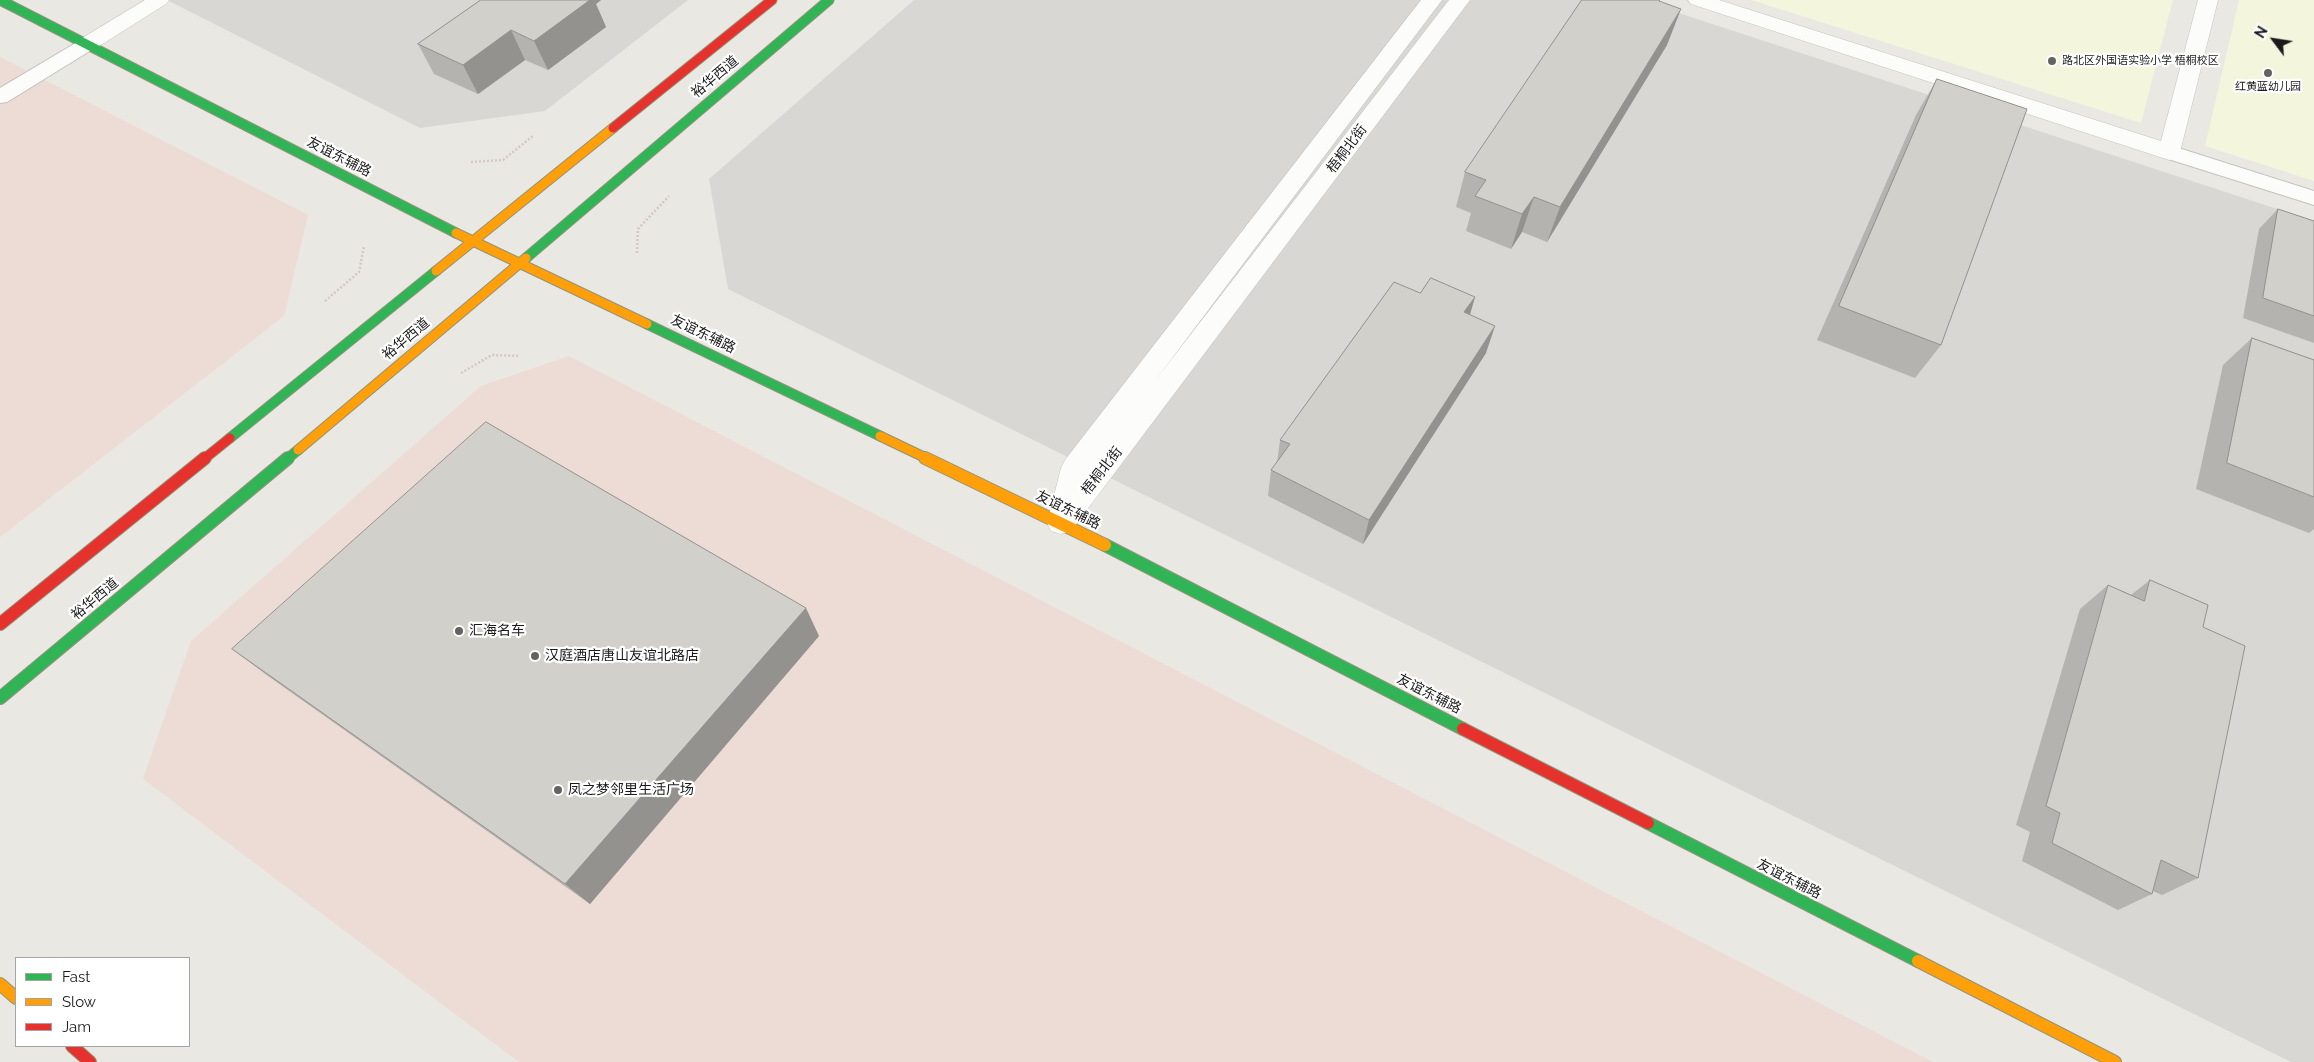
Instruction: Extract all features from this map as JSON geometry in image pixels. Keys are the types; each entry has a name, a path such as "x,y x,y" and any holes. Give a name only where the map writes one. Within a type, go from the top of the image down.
{"street":[{"name":"友谊东辅路","path":"0,0 473,242 519,262 1061,523 2115,1062"},
{"path":"86,45 159,0"},
{"name":"裕华西道","path":"0,624 772,0"},
{"name":"裕华西道","path":"0,698 419,349 829,0"},
{"name":"梧桐北街","path":"1061,523 1074,468 1432,0"},
{"name":"梧桐北街","path":"1061,523 1460,0"},
{"path":"1698,0 2169,152 2208,0"},
{"path":"0,984 15,997"},
{"path":"73,1047 90,1062"}],"lane":[{"path":"0,97 86,45"},
{"path":"2169,152 2314,198"}],"path":[{"path":"471,162 503,160 533,136"},
{"path":"637,253 638,229 669,196"},
{"path":"325,301 359,272 364,246"},
{"path":"461,373 492,355 520,356"}],"shaded area":[{"path":"167,0 688,0 545,111 420,128"},
{"path":"914,0 1639,0 2314,221 2314,1062 2291,1062 728,289 709,179"},
{"name":"路北区外国语实验小学 梧桐校区","path":"1751,0 2173,0 2141,123"},
{"name":"红黄蓝幼儿园","path":"2239,0 2314,0 2314,181 2205,146"},
{"path":"0,57 308,215 284,316 0,537"},
{"name":"凤之梦邻里生活广场","path":"569,356 1933,1062 519,1062 143,779 191,641 481,386"}],"building":[{"path":"481,0 590,0 534,41 511,30 463,65 418,44"},
{"path":"1582,0 1660,0 1681,9 1560,207 1534,197 1522,214 1475,196 1486,180 1465,172"},
{"path":"1937,79 2027,109 1941,345 1839,306"},
{"path":"2278,209 2314,221 2314,316 2263,298"},
{"path":"1431,278 1475,297 1464,312 1495,326 1369,520 1271,470 1290,444 1280,440 1394,282 1420,293"},
{"path":"2252,338 2314,360 2314,497 2227,463"},
{"name":"凤之梦邻里生活广场","path":"486,422 806,608 565,884 232,649"},
{"path":"2150,580 2208,605 2203,627 2245,646 2198,878 2161,860 2152,894 2052,843 2060,813 2046,806 2108,585 2144,601"}],"traffic: fast":[{"path":"0,0 456,233"},
{"path":"526,258 829,0"},
{"path":"230,438 436,271"},
{"path":"647,324 880,436"},
{"path":"0,698 298,450"},
{"path":"1105,545 1463,729"},
{"path":"1648,823 1918,961"}],"traffic: slow":[{"path":"436,271 613,128"},
{"path":"456,233 647,324"},
{"path":"298,450 526,258"},
{"path":"880,436 1105,545"},
{"path":"1918,961 2115,1062"},
{"path":"0,984 15,997"}],"traffic: jam":[{"path":"613,128 772,0"},
{"path":"0,624 230,438"},
{"path":"1463,729 1648,823"},
{"path":"73,1047 90,1062"}],"place":[{"name":"路北区外国语实验小学 梧桐校区","path":"2052,61"},
{"name":"红黄蓝幼儿园","path":"2268,73"},
{"name":"汇海名车","path":"459,631"},
{"name":"汉庭酒店唐山友谊北路店","path":"535,656"},
{"name":"凤之梦邻里生活广场","path":"558,790"}]}
